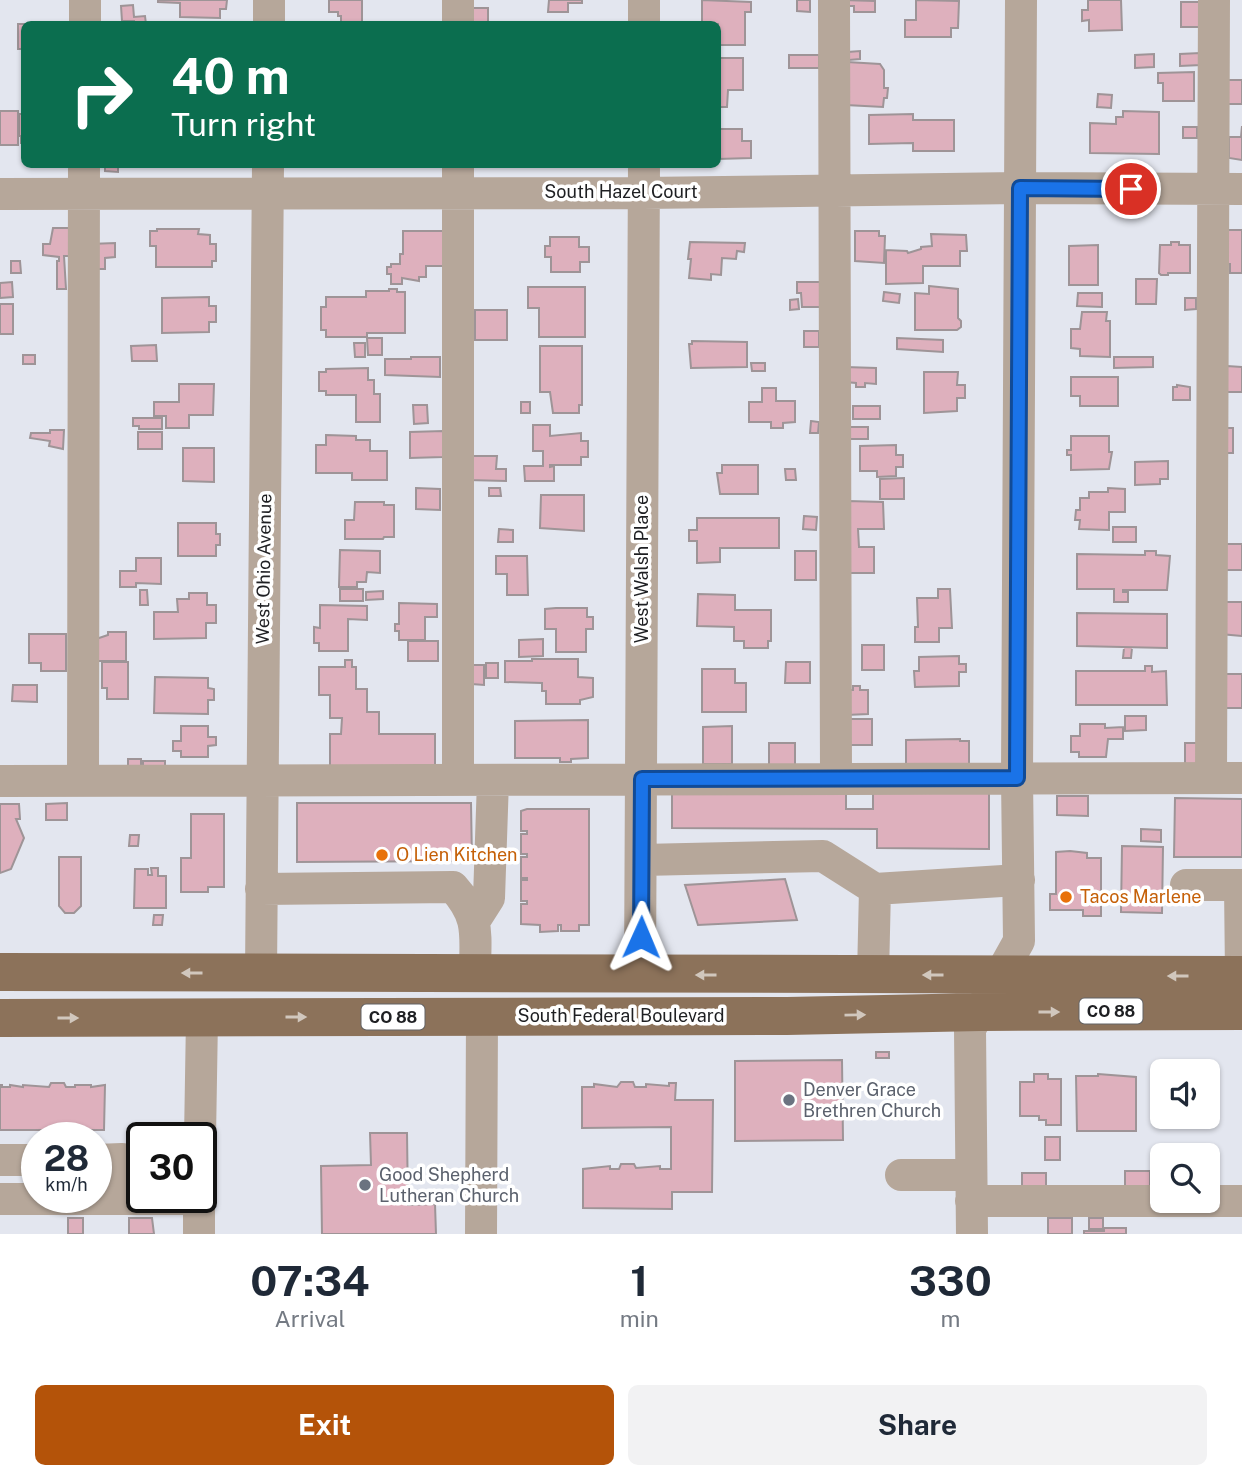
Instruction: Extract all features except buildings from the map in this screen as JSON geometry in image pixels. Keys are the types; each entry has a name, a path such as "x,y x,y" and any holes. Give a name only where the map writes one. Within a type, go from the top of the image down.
{"main road":[{"name":"CO 88","path":"0,972 1001,976 1242,987"},
{"name":"South Federal Boulevard","path":"0,1018 786,1016 981,1012 1242,987"}],"street":[{"path":"85,0 85,21"},
{"path":"269,0 269,21"},
{"path":"458,0 458,21"},
{"path":"644,0 644,21"},
{"path":"834,0 836,779"},
{"path":"972,1234 971,1029 1019,941 1017,778 1021,0"},
{"path":"1211,778 1228,189 1214,0"},
{"name":"South Hazel Court","path":"0,194 84,179 268,178 644,179 834,190 1228,189"},
{"name":"West Ohio Avenue","path":"261,973 268,178"},
{"path":"458,178 458,780"},
{"path":"83,781 84,179"},
{"name":"West Walsh Place","path":"640,974 644,179"},
{"path":"0,781 1242,778"},
{"path":"475,920 489,898 493,780"},
{"path":"642,860 823,856 875,889 1019,880"},
{"path":"1186,885 1241,885 1242,987"},
{"path":"261,889 453,887 467,903 475,920 475,974"},
{"path":"873,975 875,889"},
{"path":"481,1233 482,1017"},
{"path":"200,1122 202,1018"},
{"path":"0,1160 21,1160"},
{"path":"112,1160 122,1160 123,1199"},
{"path":"901,1175 971,1188 1242,1201"},
{"path":"0,1199 126,1199"},
{"path":"199,1213 199,1234"}],"place":[{"name":"O Lien Kitchen","path":"382,855"},
{"name":"Tacos Marlene","path":"1066,897"},
{"name":"Denver Grace Brethren Church","path":"789,1100"},
{"name":"Good Shepherd Lutheran Church","path":"365,1185"}],"route":[{"path":"641,937 642,779 1017,778 1020,188 1131,189"}]}
